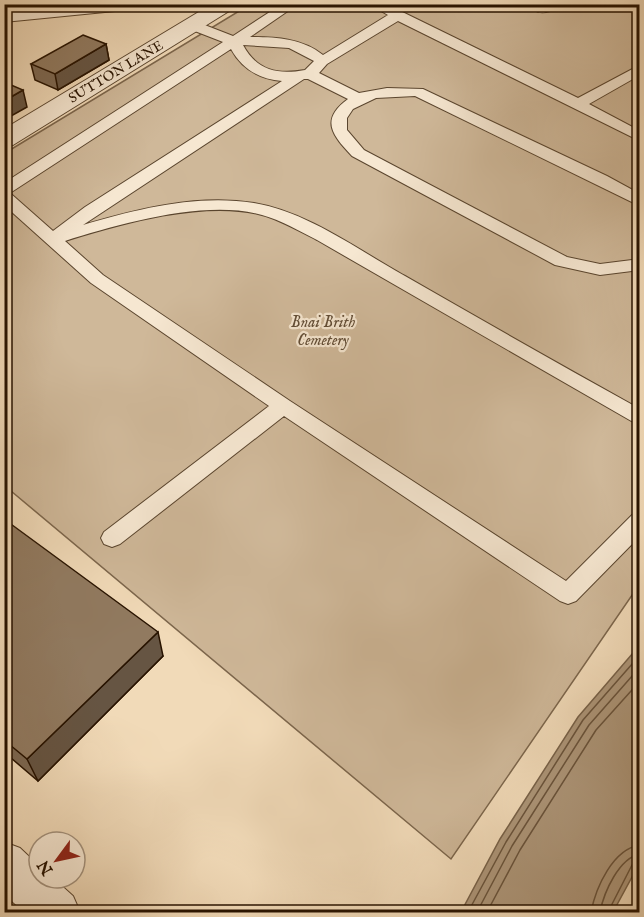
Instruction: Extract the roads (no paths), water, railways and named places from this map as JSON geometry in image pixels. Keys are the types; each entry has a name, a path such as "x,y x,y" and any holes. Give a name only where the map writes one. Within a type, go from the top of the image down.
{"street":[{"path":"4,16 124,4"},
{"name":"SUTTON LANE","path":"4,140 195,16 227,4"},
{"path":"4,864 57,912"}],"lane":[{"path":"4,190 292,4"},
{"path":"375,4 578,104 639,137"},
{"path":"52,240 91,211 304,75 322,61 398,15"},
{"path":"195,16 234,41 247,64 256,71 281,78 304,75 358,98"},
{"path":"234,41 276,41 297,45 310,50 322,61"},
{"path":"578,104 639,69"},
{"path":"639,201 601,179 418,92 396,91 358,98 344,110 338,119 340,133 358,153 561,261 592,271 620,269 639,264"},
{"path":"4,196 97,279 283,406 568,594 639,521"},
{"path":"52,240 122,218 196,206 255,208 287,219 356,256 639,419"},
{"path":"112,538 283,406"}],"water":[{"path":"639,646 639,864 613,912 461,912 500,839 578,717"}],"park label":[{"name":"Bnai Brith Cemetery","path":"323,332"}]}
